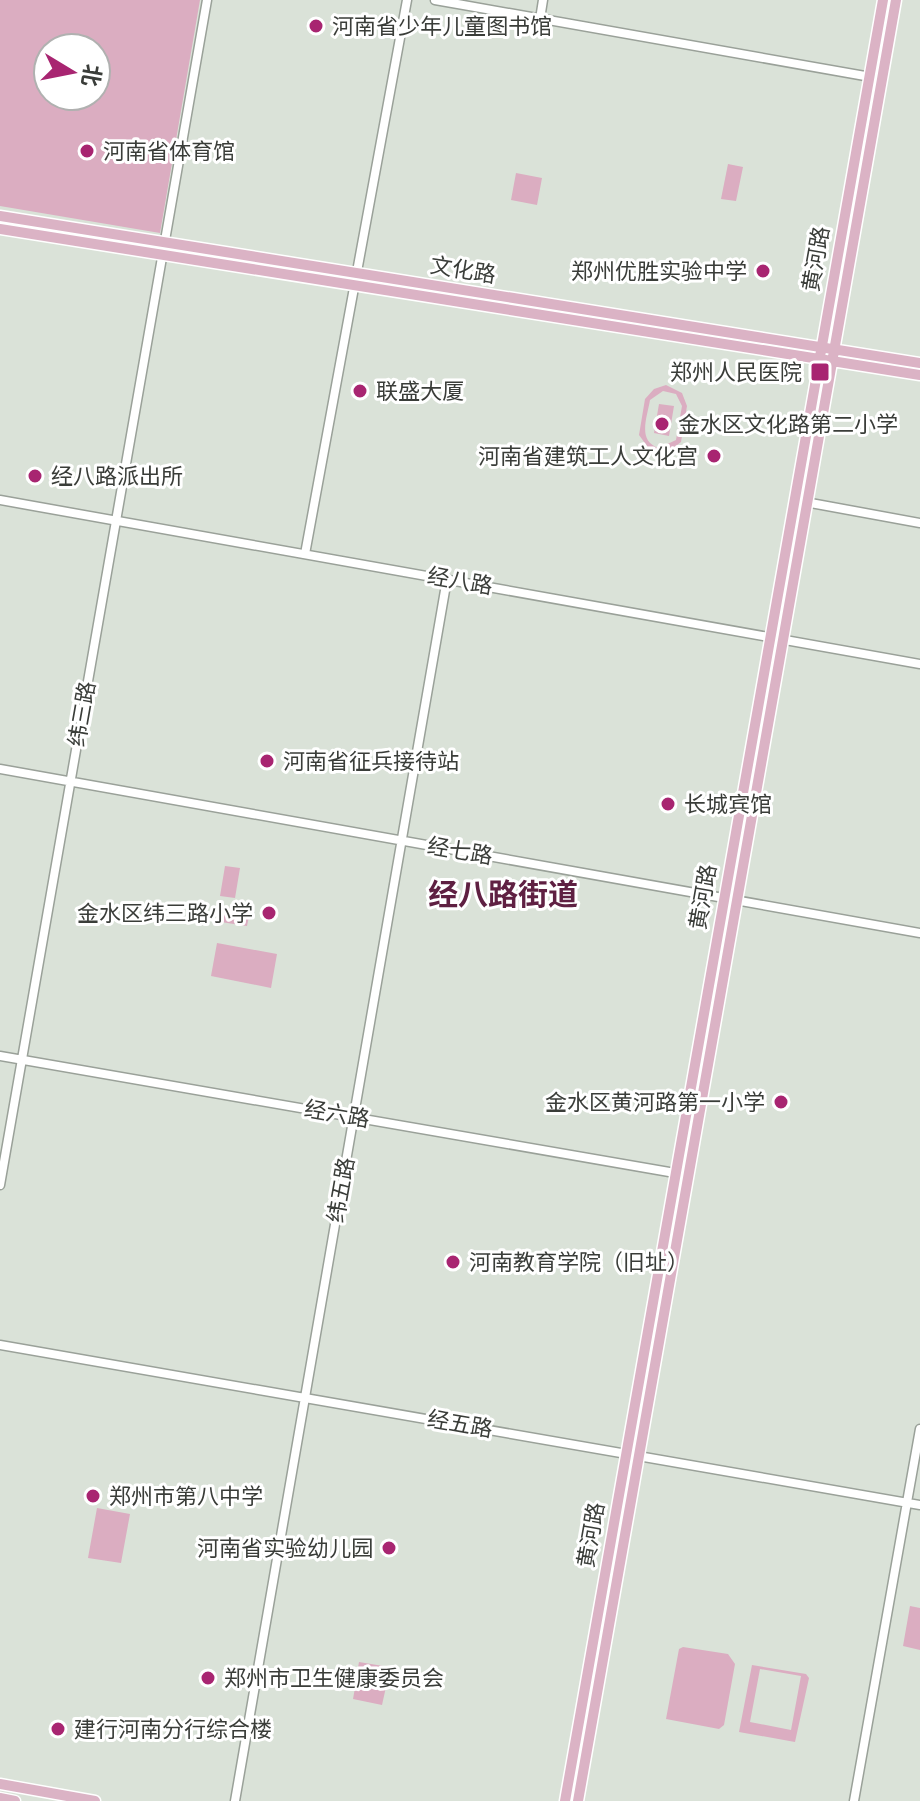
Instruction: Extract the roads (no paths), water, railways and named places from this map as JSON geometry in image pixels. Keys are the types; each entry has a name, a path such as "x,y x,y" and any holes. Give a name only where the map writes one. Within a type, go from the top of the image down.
{"main road":[{"name":"黄河路","path":"565,1801 768,637 883,0"},
{"name":"黄河路","path":"578,1801 896,0"},
{"name":"文化路","path":"0,216 819,353 831,361 920,375"},
{"name":"文化路","path":"0,229 355,286 819,353 833,349 920,363"},
{"path":"0,1784 95,1801"},
{"path":"0,1798 15,1801"}],"street":[{"name":"纬三路","path":"0,1185 207,0"},
{"path":"305,554 407,0"},
{"path":"435,0 882,79"},
{"path":"540,19 543,0"},
{"name":"经八路","path":"0,500 920,664"},
{"path":"805,502 920,523"},
{"name":"纬五路","path":"235,1801 447,579"},
{"name":"经七路","path":"0,769 920,933"},
{"name":"经六路","path":"0,1056 675,1173"},
{"name":"经五路","path":"0,1345 920,1505"},
{"path":"854,1801 920,1429"}],"place":[{"name":"河南省少年儿童图书馆","path":"316,26"},
{"name":"河南省体育馆","path":"87,151"},
{"name":"郑州优胜实验中学","path":"763,271"},
{"name":"郑州人民医院","path":"820,372"},
{"name":"联盛大厦","path":"360,391"},
{"name":"金水区文化路第二小学","path":"662,424"},
{"name":"河南省建筑工人文化宫","path":"714,456"},
{"name":"经八路派出所","path":"35,476"},
{"name":"河南省征兵接待站","path":"267,761"},
{"name":"长城宾馆","path":"668,804"},
{"name":"金水区纬三路小学","path":"269,913"},
{"name":"金水区黄河路第一小学","path":"781,1102"},
{"name":"河南教育学院（旧址）","path":"453,1262"},
{"name":"郑州市第八中学","path":"93,1496"},
{"name":"河南省实验幼儿园","path":"389,1548"},
{"name":"郑州市卫生健康委员会","path":"208,1678"},
{"name":"建行河南分行综合楼","path":"58,1729"}],"district":[{"name":"经八路街道","path":"503,894"}]}
